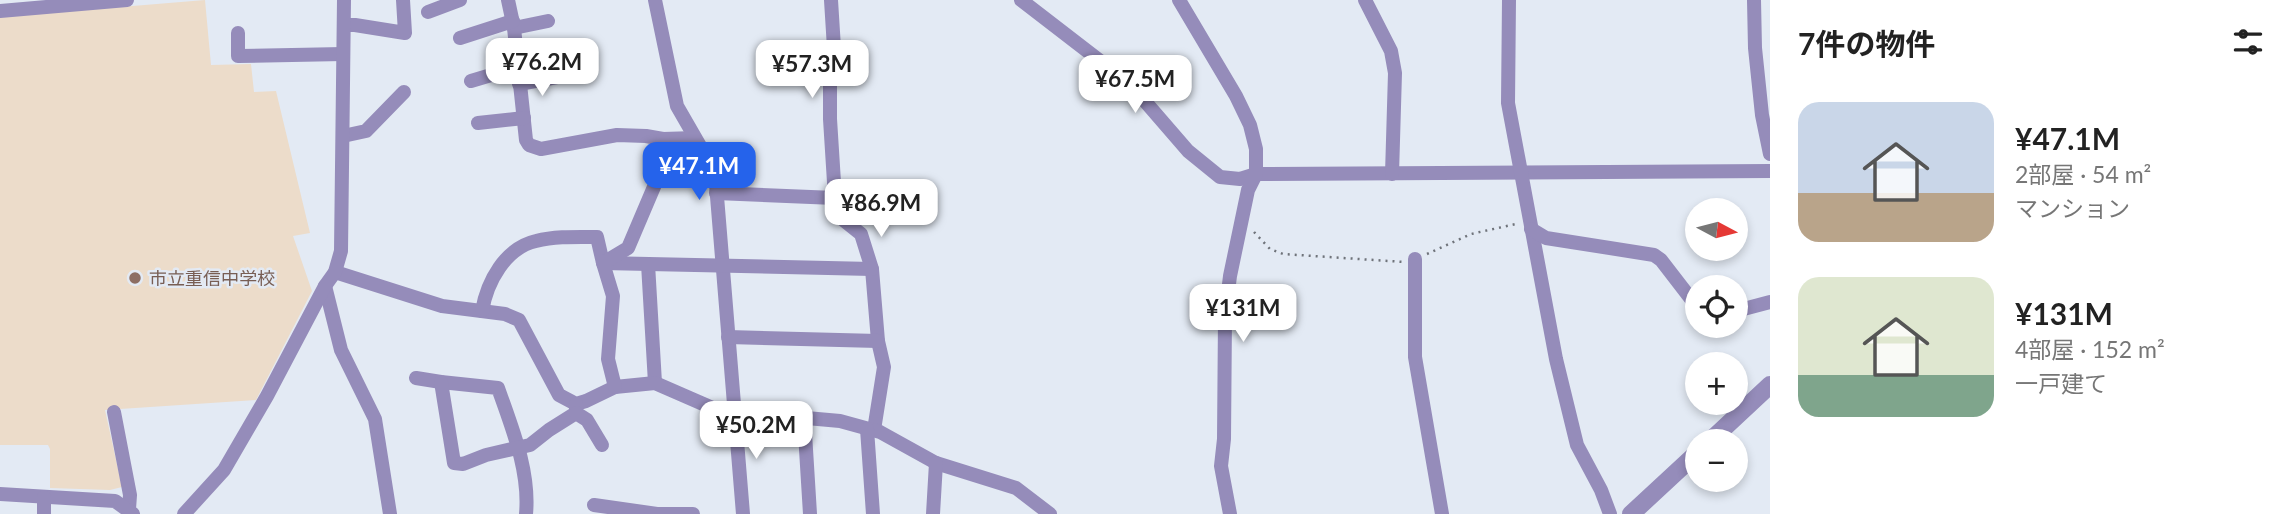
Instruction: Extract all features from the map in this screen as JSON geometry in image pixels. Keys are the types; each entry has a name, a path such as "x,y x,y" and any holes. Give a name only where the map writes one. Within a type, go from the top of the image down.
{"street":[{"path":"0,11 127,0"},
{"path":"184,514 224,470 335,272 341,251 344,0"},
{"path":"344,25 404,33 403,0"},
{"path":"428,12 460,0"},
{"path":"508,0 514,25 526,141 529,145 541,149 617,135 663,139 695,138"},
{"path":"655,0 677,106 715,173 743,514"},
{"path":"831,0 834,48 830,78 830,119 835,198 841,218 861,234 872,269 878,341 884,367 871,430 873,514"},
{"path":"1021,0 1130,84 1188,151 1220,177 1240,179 1256,174 1770,171"},
{"path":"1179,0 1236,96 1250,125 1256,149 1256,174 1248,190 1230,276 1225,317 1224,439 1221,466 1230,514"},
{"path":"1366,0 1391,51 1395,73 1392,174"},
{"path":"1509,0 1508,103 1556,359 1577,445 1611,514"},
{"path":"1754,0 1755,48 1762,115 1770,154"},
{"path":"460,38 514,25 548,21"},
{"path":"238,33 238,56 343,54"},
{"path":"471,81 517,67"},
{"path":"519,84 557,77"},
{"path":"342,136 366,131 404,92"},
{"path":"478,123 524,118"},
{"path":"603,263 628,248 662,168 663,139"},
{"path":"716,193 835,198"},
{"path":"1530,225 1546,238 1654,255 1685,291"},
{"path":"482,311 490,281 502,264 522,246 547,240 597,237 613,296 608,359 615,387"},
{"path":"1415,259 1415,357 1442,514"},
{"path":"603,263 872,269"},
{"path":"648,264 655,383"},
{"path":"335,272 442,306 505,314 519,320 559,396 587,420 602,445"},
{"path":"325,286 341,350 374,419 390,514"},
{"path":"1748,308 1770,302"},
{"path":"728,338 878,341"},
{"path":"416,377 498,388 518,448 528,493 526,514"},
{"path":"441,382 454,463 463,464 530,445 586,401 615,387 655,383 716,410 840,421 871,430 936,463 1016,488 1050,514"},
{"path":"1723,429 1770,384"},
{"path":"114,412 131,512"},
{"path":"804,418 810,514"},
{"path":"933,514 936,463"},
{"path":"1631,514 1685,464"},
{"path":"0,494 115,501 131,512"},
{"path":"44,497 44,514"},
{"path":"594,505 657,514 693,514"}],"path":[{"path":"1244,211 1253,232 1270,248 1283,254 1404,262 1471,234 1530,225"}],"shaded area":[{"path":"205,0 211,65 251,64 254,92 276,91 310,233 293,236 312,291 256,400 105,410 122,487 110,490 50,488 48,445 0,445 0,17"}],"place":[{"name":"市立重信中学校","path":"135,278"}]}
